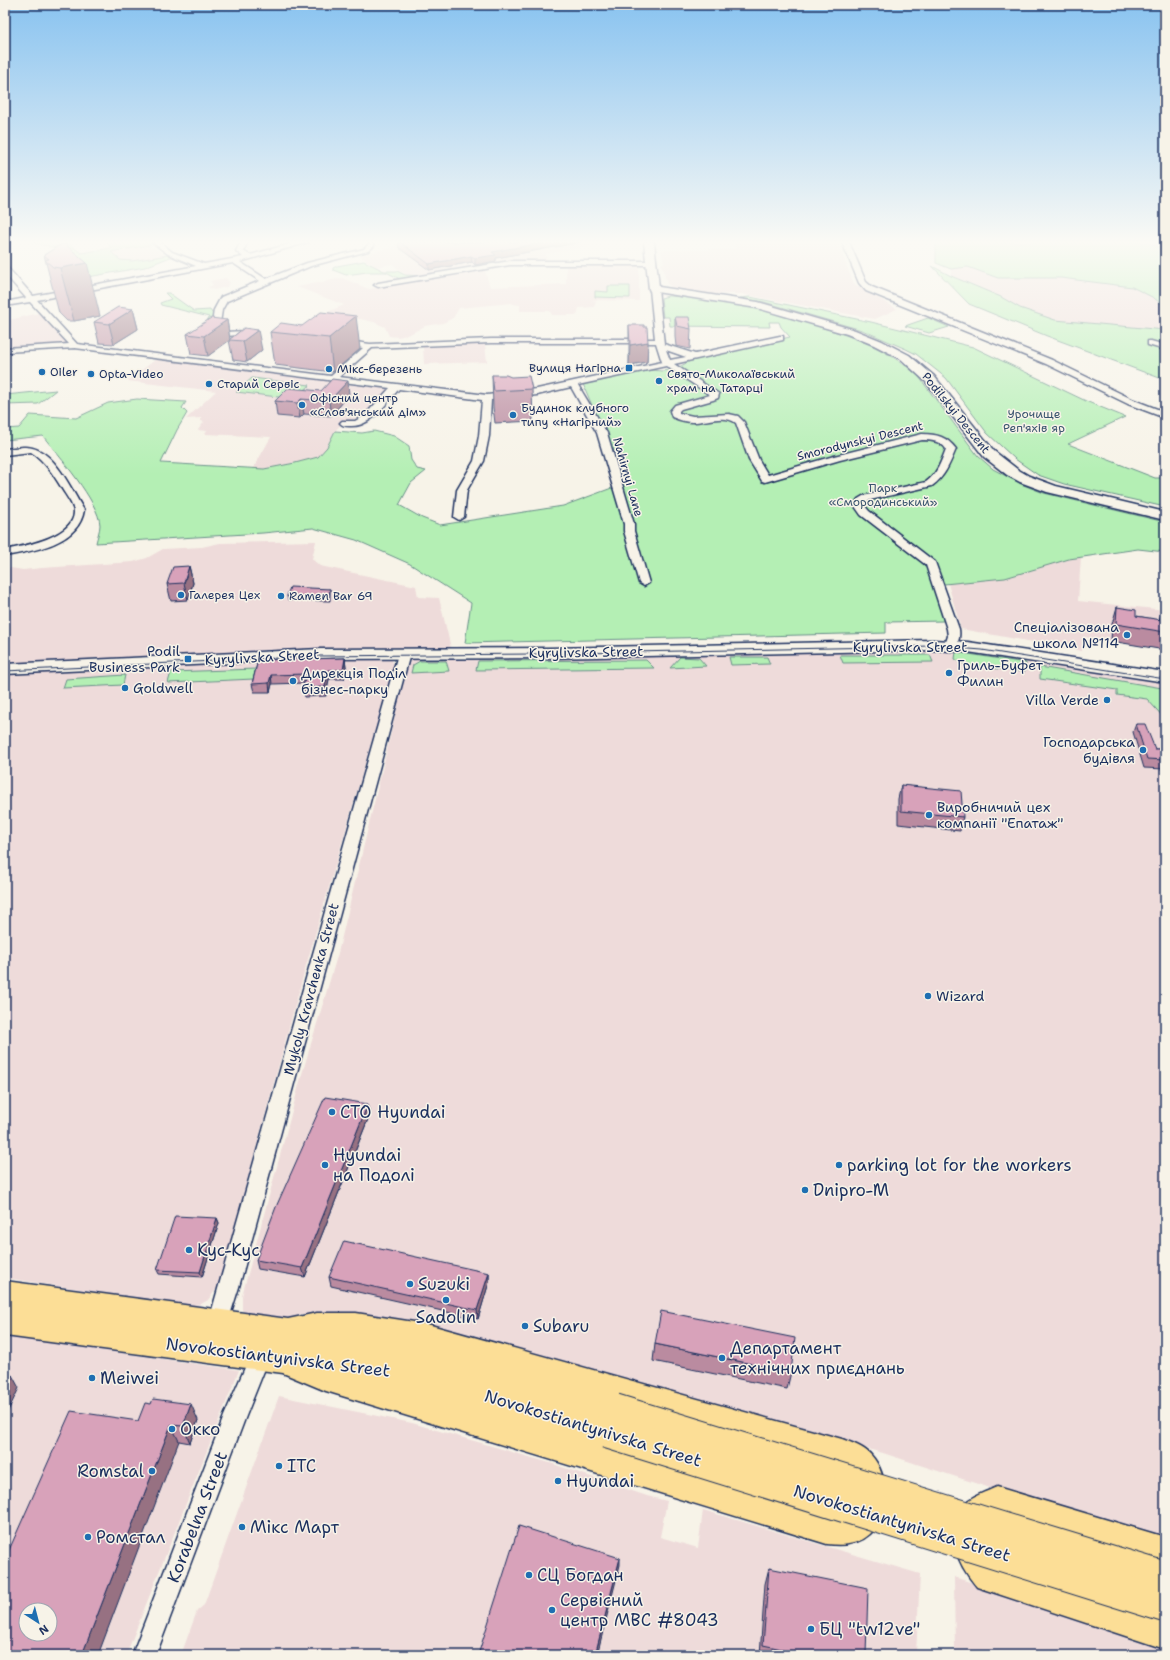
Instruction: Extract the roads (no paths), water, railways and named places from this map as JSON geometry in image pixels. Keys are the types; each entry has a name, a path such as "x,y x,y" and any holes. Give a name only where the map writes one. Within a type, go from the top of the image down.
{"main road":[{"name":"Novokostiantynivska Street","path":"5,1294 218,1324 280,1350"},
{"name":"Novokostiantynivska Street","path":"5,1321 280,1350 338,1363 412,1374 610,1421 1165,1579"},
{"path":"317,1328 356,1328 427,1339 839,1455 851,1460 860,1468 864,1475 868,1495 866,1510 861,1518 850,1526 827,1526 326,1375 280,1350 317,1328"},
{"name":"Novokostiantynivska Street","path":"610,1421 1165,1605"},
{"path":"1165,1555 997,1505 987,1508 979,1514 972,1523 971,1542 974,1555 979,1564 990,1574 1165,1630"}],"street":[{"path":"50,319 75,346"},
{"path":"216,319 215,331 219,333 228,335 243,333"},
{"path":"657,319 660,343 667,363"},
{"name":"Podilskyi Descent","path":"808,319 845,330 878,342 905,357 930,379 989,454 998,463 1024,479 1061,492 1165,516"},
{"path":"944,319 1033,356 1131,402 1165,414"},
{"path":"5,350 75,346 487,398 518,395 573,384 780,338"},
{"path":"329,341 370,346 485,341 660,343 695,357"},
{"path":"1151,343 1165,348"},
{"path":"333,378 370,346"},
{"name":"Smorodynskyi Descent","path":"667,363 715,394 715,396 710,398 678,407 674,411 675,415 685,419 694,420 724,415 736,418 740,422 754,460 765,479 849,455 922,437 931,437 946,442 951,449 935,480 929,484 867,498 859,505 865,513 931,564 953,629 954,636 951,645"},
{"name":"Nahirnyi Lane","path":"573,384 602,433 629,524 628,531 644,584"},
{"path":"345,423 357,424 367,418 397,386"},
{"path":"459,517 462,490 479,461 484,436 487,398"},
{"path":"5,452 29,449 38,452 47,460 80,510 80,517 75,524 56,539 5,553"},
{"name":"Kyrylivska Street","path":"5,669 320,654 951,645 1165,677"},
{"name":"Mykoly Kravchenka Street","path":"218,1324 404,654"},
{"name":"Korabelna Street","path":"144,1655 236,1416 280,1350"}],"tram line":[{"path":"5,671 319,656 532,654 932,646 982,650 1165,679"}],"place":[{"name":"Вулиця Нагірна","path":"629,368"},
{"name":"Мікс-березень","path":"329,369"},
{"name":"Oiler","path":"42,372"},
{"name":"Opta-Video","path":"91,374"},
{"name":"Свято-Миколаївський храм на Татарці","path":"659,381"},
{"name":"Старий Сервіс","path":"209,384"},
{"name":"Офісний центр «Слов'янський дім»","path":"302,405"},
{"name":"Будинок клубного типу «Нагірний»","path":"513,415"},
{"name":"Галерея Цех","path":"181,595"},
{"name":"Ramen Bar 69","path":"281,596"},
{"name":"Спеціалізована школа №114","path":"1127,635"},
{"name":"Podil Business Park","path":"188,659"},
{"name":"Гриль-Буфет Филин","path":"949,673"},
{"name":"Дирекція Поділ бізнес-парку","path":"293,681"},
{"name":"Goldwell","path":"125,688"},
{"name":"Villa Verde","path":"1107,700"},
{"name":"Господарська будівля","path":"1143,750"},
{"name":"Виробничий цех компанії \"Епатаж\"","path":"929,815"},
{"name":"Wizard","path":"928,996"},
{"name":"СТО Hyundai","path":"332,1112"},
{"name":"Hyundai на Подолі","path":"325,1165"},
{"name":"parking lot for the workers","path":"839,1165"},
{"name":"Dnipro-M","path":"805,1190"},
{"name":"Кус-Кус","path":"189,1250"},
{"name":"Suzuki","path":"410,1284"},
{"name":"Sadolin","path":"446,1300"},
{"name":"Subaru","path":"525,1326"},
{"name":"Департамент технічних приєднань","path":"722,1358"},
{"name":"Meiwei","path":"92,1378"},
{"name":"Окко","path":"172,1429"},
{"name":"ITC","path":"279,1466"},
{"name":"Romstal","path":"152,1471"},
{"name":"Hyundai","path":"558,1481"},
{"name":"Мікс Март","path":"242,1527"},
{"name":"Ромстал","path":"88,1537"},
{"name":"СЦ Богдан","path":"529,1575"},
{"name":"Сервісний центр МВС #8043","path":"552,1610"},
{"name":"БЦ \"tw12ve\"","path":"811,1629"}],"park label":[{"name":"Урочище Реп'яхів яр","path":"1034,421"},
{"name":"Парк «Смородинський»","path":"883,495"}]}
